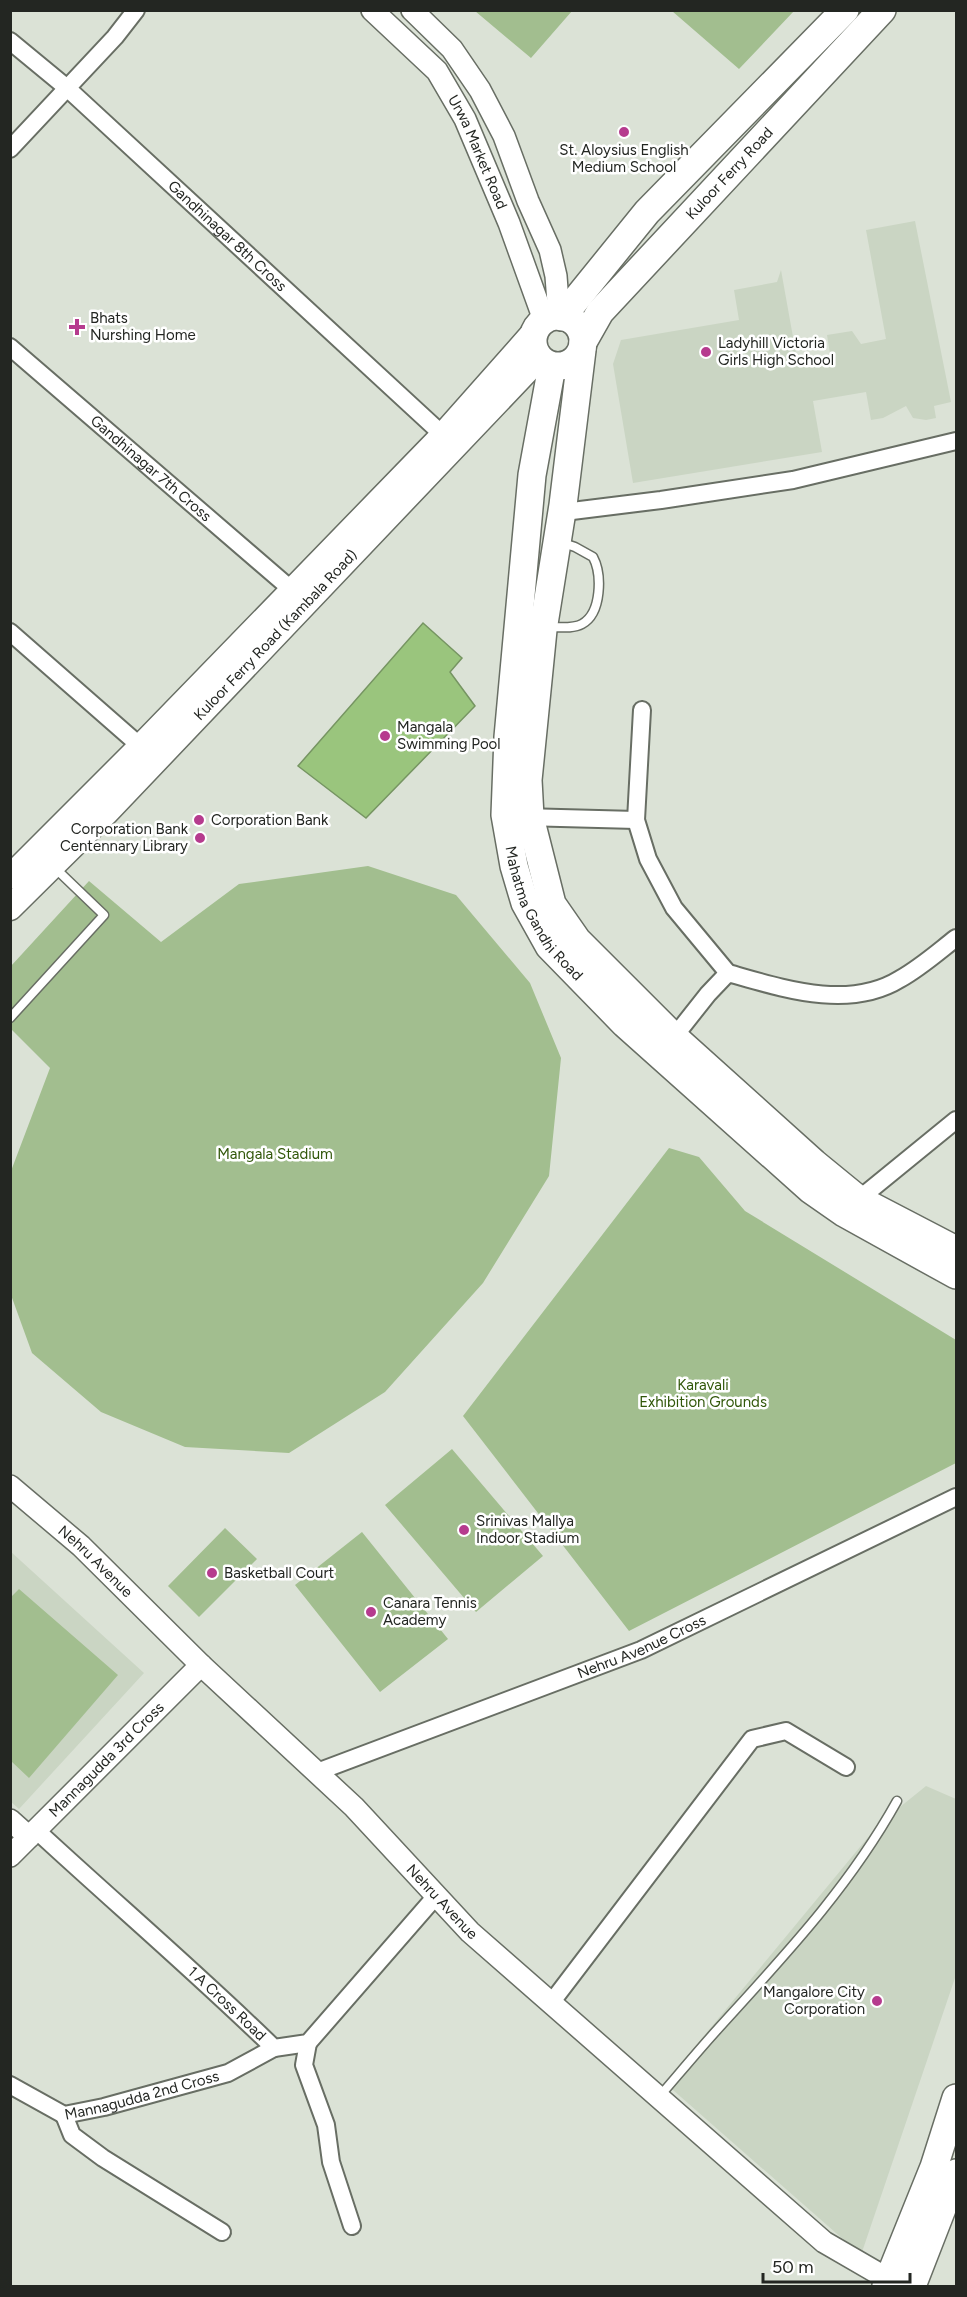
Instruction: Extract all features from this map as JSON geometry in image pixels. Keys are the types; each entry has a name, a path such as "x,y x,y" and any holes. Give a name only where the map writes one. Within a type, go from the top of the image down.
{"main road":[{"name":"Kuloor Ferry Road","path":"550,321 647,212 845,10"},
{"name":"Kuloor Ferry Road","path":"583,346 600,312 882,10"},
{"path":"550,321 573,321 579,327 583,346 573,362 559,367 545,362 533,345 550,321"},
{"name":"Kuloor Ferry Road (Kambala Road)","path":"10,908 53,865 292,590 550,321"},
{"name":"Mahatma Gandhi Road","path":"583,346 543,627 528,780 518,817 514,866 525,903 549,946 625,1024 811,1191 957,1250"},
{"name":"Kuloor Ferry Road (Kambala Road)","path":"10,877 148,753 545,362"},
{"name":"Mahatma Gandhi Road","path":"545,362 532,475 508,737 518,817 552,904 577,940 674,1037 806,1155 851,1206 957,1275"},
{"path":"897,2285 957,2098"},
{"path":"897,2285 957,2173"}],"street":[{"path":"10,149 136,10"},
{"name":"Urwa Market Road","path":"372,10 437,71 465,119 550,321"},
{"path":"412,10 452,49 480,90 504,136 528,201 550,250 556,276 550,321"},
{"name":"Gandhinagar 8th Cross","path":"10,41 67,88 443,435"},
{"name":"Gandhinagar 7th Cross","path":"10,348 292,590"},
{"path":"562,505 572,511 793,480 957,441"},
{"path":"10,632 148,753"},
{"path":"642,710 636,820 648,859 674,908 728,973 787,990 814,993 858,993 881,988 900,980 957,938"},
{"path":"518,817 636,820"},
{"path":"674,1037 728,973"},
{"path":"851,1206 957,1119"},
{"name":"Nehru Avenue","path":"10,1486 81,1546 201,1665 318,1772 354,1807 470,1932 824,2242 897,2285"},
{"name":"Nehru Avenue Cross","path":"318,1772 641,1650 957,1497"},
{"name":"Mannagudda 3rd Cross","path":"10,1856 201,1665"},
{"path":"551,2003 752,1739 786,1731 846,1767"},
{"path":"10,1820 32,1834"},
{"name":"1 A Cross Road","path":"32,1834 220,1995 274,2048 308,2043"},
{"path":"352,2226 331,2162 326,2125 304,2065 308,2043 436,1896"},
{"name":"Mannagudda 2nd Cross","path":"10,2085 64,2115 228,2073 274,2048"},
{"path":"64,2115 72,2135 103,2158 222,2232"}],"lane":[{"path":"543,627 577,626 584,622 592,613 597,596 599,575 593,557 575,547 556,542"},
{"path":"10,1018 104,915 53,865"},
{"path":"658,2097 799,1940 873,1842 897,1801"}],"shaded area":[{"name":"Ladyhill Victoria Girls High School","path":"915,221 951,402 934,406 936,418 926,420 913,418 906,406 883,418 871,420 866,392 813,401 822,452 633,483 613,364 621,340 739,320 734,290 777,282 781,270 798,365 831,360 827,335 852,331 861,344 886,339 866,230"},
{"name":"Mangala Swimming Pool","path":"423,623 462,658 450,672 475,706 366,818 298,766"},
{"path":"10,1551 144,1673 19,1809 10,1801"},
{"path":"926,1786 956,1799 956,1975 861,2255 665,2083 879,1824"}],"green space":[{"path":"794,10 739,69 672,11"},
{"path":"475,11 572,11 531,58"},
{"name":"Mangala Stadium","path":"368,866 456,895 530,983 561,1058 549,1176 483,1283 385,1392 289,1453 185,1447 101,1412 32,1353 11,1295 11,1171 50,1068 11,1029 11,966 89,881 161,942 239,884"},
{"name":"Karavali Exhibition Grounds","path":"669,1148 699,1157 745,1211 956,1340 956,1463 629,1631 463,1416"},
{"name":"Srinivas Mallya Indoor Stadium","path":"452,1449 543,1556 476,1612 385,1505"},
{"name":"Basketball Court","path":"225,1528 257,1559 199,1617 168,1586"},
{"name":"Canara Tennis Academy","path":"362,1532 448,1639 380,1692 295,1585"},
{"path":"19,1589 118,1675 29,1778 11,1761 10,1598"}],"place":[{"name":"St. Aloysius English Medium School","path":"624,132"},
{"name":"Bhats Nurshing Home","path":"77,327"},
{"name":"Ladyhill Victoria Girls High School","path":"706,352"},
{"name":"Mangala Swimming Pool","path":"385,736"},
{"name":"Corporation Bank","path":"199,820"},
{"name":"Corporation Bank Centennary Library","path":"200,838"},
{"name":"Srinivas Mallya Indoor Stadium","path":"464,1530"},
{"name":"Basketball Court","path":"212,1573"},
{"name":"Canara Tennis Academy","path":"371,1612"},
{"name":"Mangalore City Corporation","path":"877,2001"}]}
